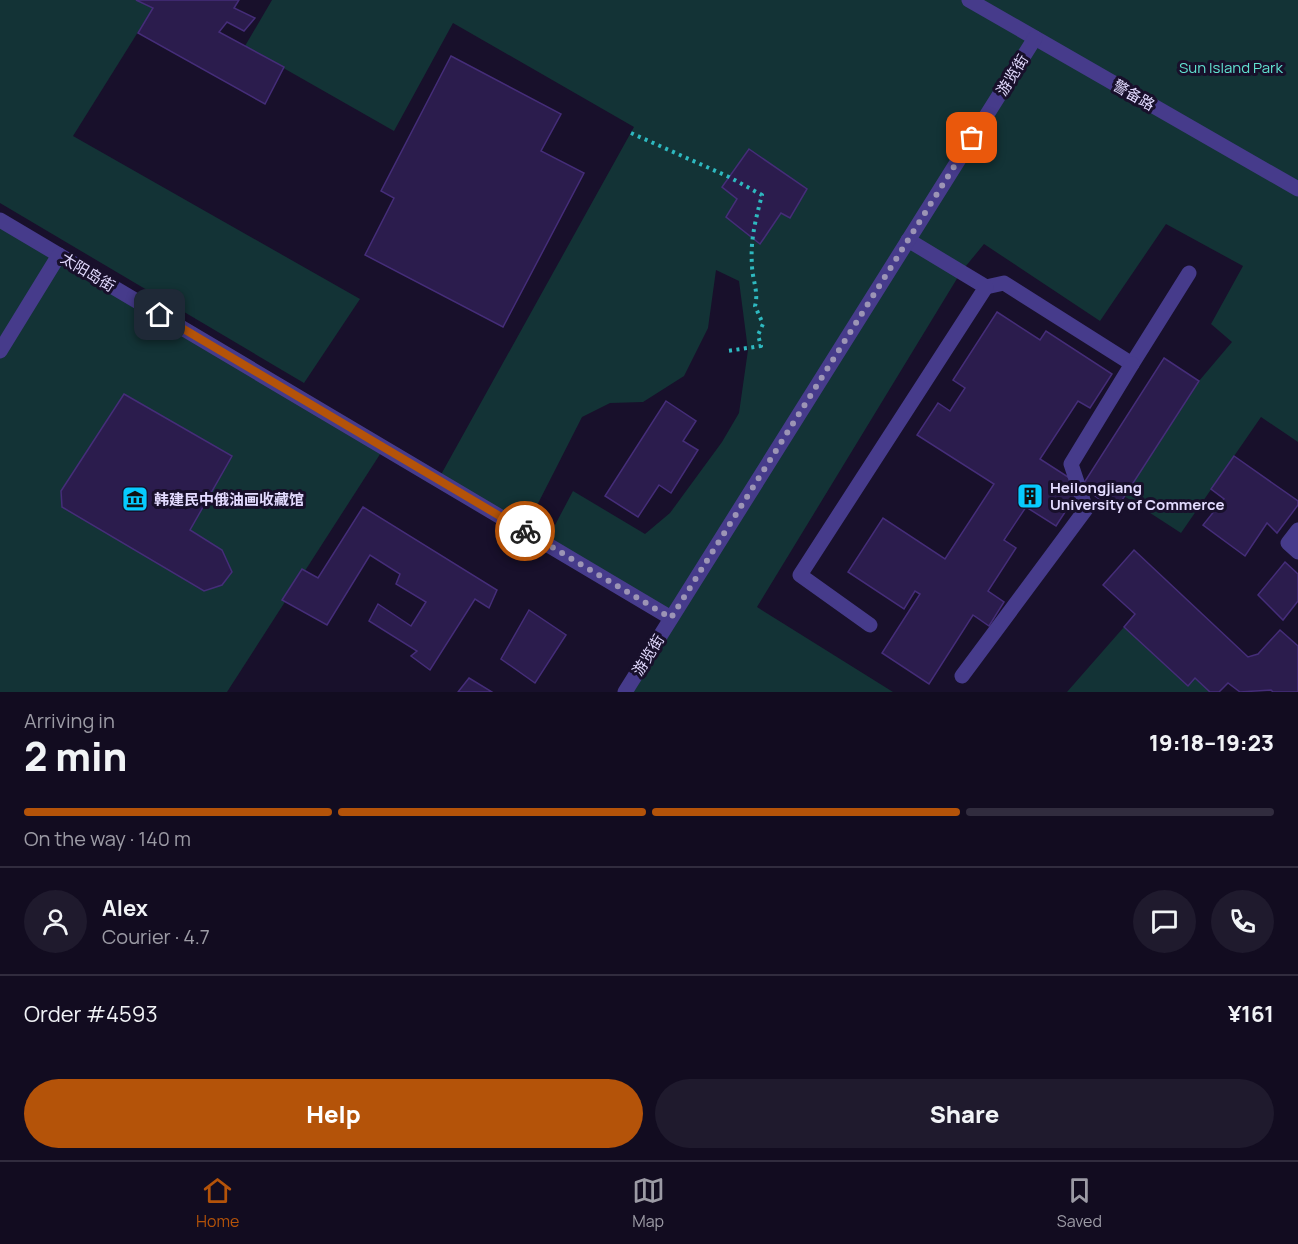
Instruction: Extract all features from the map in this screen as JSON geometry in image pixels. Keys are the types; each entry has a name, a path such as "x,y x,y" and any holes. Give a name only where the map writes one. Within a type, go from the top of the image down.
{"street":[{"name":"警备路","path":"969,0 1298,189"},
{"name":"游览街","path":"625,692 1035,38"},
{"name":"太阳岛街","path":"0,220 671,618"},
{"path":"909,240 986,287 1004,283 1132,364"},
{"path":"0,351 59,255"},
{"path":"962,676 1086,509 1071,464 1188,273"},
{"path":"870,625 800,575 986,287"},
{"path":"1298,530 1288,543 1298,552"}],"path":[{"path":"631,133 729,177 762,195 752,238 752,266 757,298 755,306 763,324 758,335 761,346 727,351"}],"green space":[{"path":"0,0 136,0 153,8 73,136 360,299 304,383 0,203"},
{"path":"272,0 970,0 1298,192 1298,442 1261,417 1181,533 1124,496 1199,381 1232,342 1211,324 1243,266 1166,224 1100,321 984,244 961,272 757,607 893,692 625,692 671,618 545,544 573,491 645,534 670,513 722,442 739,413 748,350 739,281 716,270 708,328 684,376 643,402 610,403 582,417 524,531 438,480 634,127 453,23 394,131 245,46"},
{"name":"Sun Island Park","path":"978,0 1298,0 1298,183"},
{"path":"0,220 384,448 227,692 0,692"},
{"path":"1124,627 1188,685 1195,678 1210,692 1067,692"}],"building":[{"path":"136,0 239,0 234,8 255,18 244,31 227,22 219,32 284,67 265,104 138,33 153,8"},
{"path":"451,56 561,114 541,151 584,173 503,327 365,255 394,198 381,191"},
{"path":"749,149 807,189 790,218 781,213 760,244 726,217 737,199 722,187"},
{"name":"Heilongjiang University of Commerce","path":"997,312 1040,340 1046,331 1112,374 1090,408 1078,401 1040,459 1082,486 1056,526 1026,507 1004,540 1016,548 988,591 1004,602 989,626 973,615 929,684 882,653 920,594 915,591 904,609 848,572 883,518 945,559 994,484 917,435 938,403 950,411 965,388 953,380"},
{"name":"Heilongjiang University of Commerce","path":"1164,358 1199,381 1115,511 1082,486"},
{"name":"韩建民中俄油画收藏馆","path":"124,394 232,456 190,530 222,550 232,572 222,585 204,591 62,507 61,491"},
{"path":"666,401 696,421 683,441 698,450 671,493 659,485 638,517 605,496"},
{"path":"1234,456 1298,501 1298,505 1277,533 1267,523 1245,556 1203,525 1224,499 1211,489"},
{"path":"363,507 497,590 489,608 475,599 430,670 411,656 417,651 369,621 378,604 411,626 426,602 396,584 400,574 370,555 327,625 282,600 302,569 318,578"},
{"path":"1134,550 1248,657 1258,654 1280,630 1298,646 1298,692 1273,692 1271,690 1240,692 1228,683 1219,692 1210,692 1195,678 1188,686 1124,627 1135,614 1103,585"},
{"path":"1285,562 1298,574 1298,601 1283,620 1258,595"},
{"path":"529,610 566,635 535,683 501,659"},
{"path":"469,678 492,692 458,692"}],"way so far":[{"path":"525,531 671,618 972,138"}],"place":[{"name":"Heilongjiang University of Commerce","path":"1030,496"},
{"name":"韩建民中俄油画收藏馆","path":"135,499"}],"route":[{"path":"160,315 525,531"}]}
